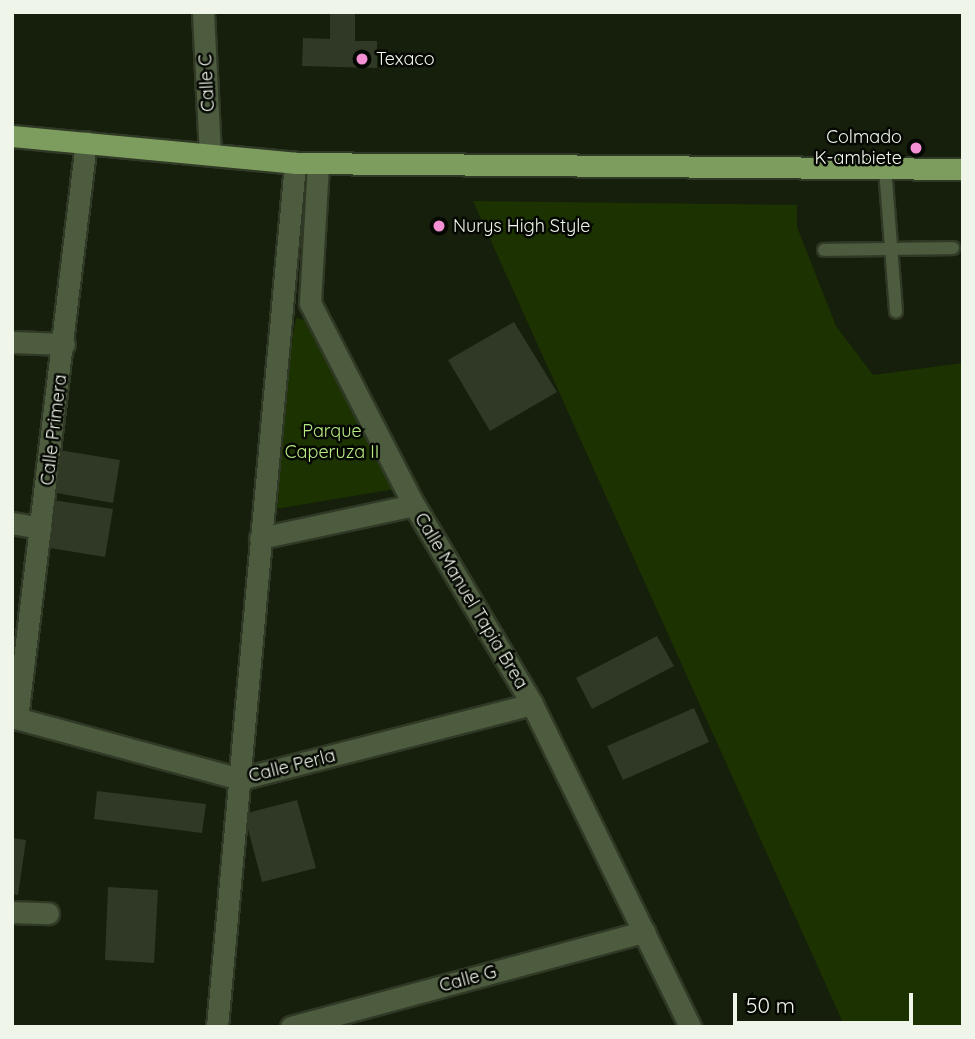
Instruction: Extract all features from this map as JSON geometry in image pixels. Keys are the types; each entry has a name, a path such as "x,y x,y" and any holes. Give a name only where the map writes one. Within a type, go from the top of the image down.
{"main road":[{"path":"12,136 318,164 963,169"}],"street":[{"name":"Calle C","path":"203,12 211,153"},
{"name":"Calle Primera","path":"15,717 64,344 86,142"},
{"path":"217,1027 260,538 285,298 295,163"},
{"path":"285,298 310,303 318,164"},
{"name":"Calle Manuel Tapia Brea","path":"310,303 414,505 532,704 690,1027"},
{"path":"12,342 64,344"},
{"path":"260,538 414,505"},
{"path":"12,523 41,528"},
{"name":"Calle Perla","path":"15,717 240,779 532,704"},
{"path":"12,912 48,913"},
{"name":"Calle G","path":"291,1027 644,932"}],"lane":[{"path":"885,168 895,312"},
{"path":"824,250 953,248"}],"green space":[{"path":"473,201 797,205 797,227 836,326 873,375 963,363 963,1027 845,1027"},
{"name":"Parque Caperuza II","path":"296,318 329,326 419,485 264,511"}],"building":[{"path":"330,12 355,12 355,41 377,41 377,68 302,66 303,38 330,39"},
{"path":"514,322 557,392 490,431 448,360"},
{"path":"59,450 120,460 113,503 51,492"},
{"path":"52,500 113,509 105,557 44,547"},
{"path":"657,636 674,666 592,709 576,678"},
{"path":"694,708 709,742 623,780 607,746"},
{"path":"97,791 206,804 202,833 94,819"},
{"path":"297,800 316,868 262,882 244,814"},
{"path":"12,838 26,840 18,895 12,894"},
{"path":"108,887 158,890 154,963 105,960"}],"place":[{"name":"Texaco","path":"362,59"},
{"name":"Colmado K-ambiete","path":"916,148"},
{"name":"Nurys High Style","path":"439,226"}]}
